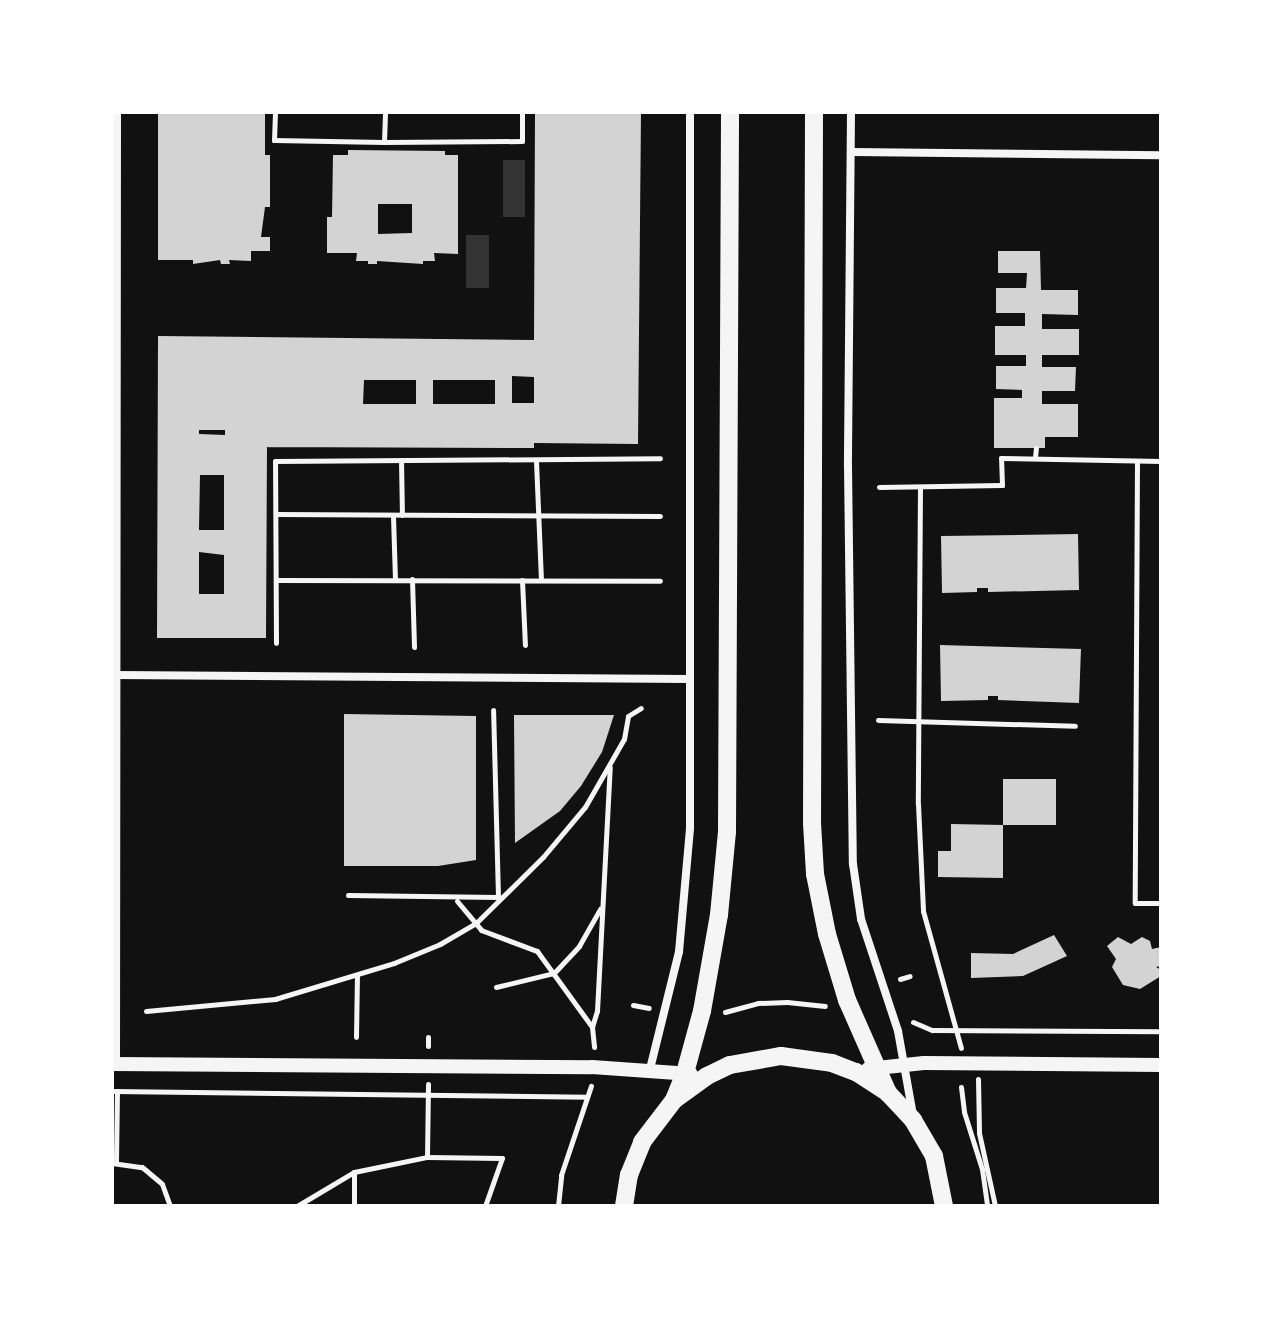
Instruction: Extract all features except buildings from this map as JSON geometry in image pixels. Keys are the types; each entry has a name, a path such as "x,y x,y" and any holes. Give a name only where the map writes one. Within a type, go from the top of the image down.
{"main road":[{"path":"624,1206 629,1175 642,1142 674,1100 685,1073 702,1011 719,915 727,832 730,112"},
{"path":"814,112 812,823 815,874 827,934 847,1000 888,1093"},
{"path":"674,1100 707,1076 743,1062 781,1056 807,1057 856,1072 888,1093 913,1120 934,1156 944,1206"}],"street":[{"path":"117,112 114,1064 650,1069 707,1076"},
{"path":"650,1069 679,952 690,828 690,112"},
{"path":"851,112 850,811 861,919 898,1031 913,1120"},
{"path":"852,152 1161,155"},
{"path":"115,675 689,679"},
{"path":"856,1072 904,1063 1161,1065"}],"path":[{"path":"275,112 274,140 384,142 522,141 522,112"},
{"path":"384,142 385,112"},
{"path":"1035,457 1036,448"},
{"path":"276,643 275,461 660,458"},
{"path":"879,487 1002,485 1001,458 1161,461"},
{"path":"401,460 402,516"},
{"path":"536,461 541,580"},
{"path":"1137,461 1135,903 1161,903"},
{"path":"920,487 921,720 918,804 923,911 961,1040"},
{"path":"276,514 660,516"},
{"path":"393,516 395,579"},
{"path":"412,579 414,647"},
{"path":"277,580 660,581"},
{"path":"522,580 525,645"},
{"path":"146,1011 275,999 357,975 440,944 476,923 498,897 543,857 585,807 624,739 628,716 641,708"},
{"path":"493,710 498,897"},
{"path":"878,720 1075,726"},
{"path":"594,1047 592,1027 597,1011 610,766"},
{"path":"348,895 498,897"},
{"path":"457,901 481,930 537,951 592,1027"},
{"path":"496,987 554,973 579,946 601,907"},
{"path":"356,1037 357,975"},
{"path":"900,979 910,976"},
{"path":"725,1012 758,1003 825,1006"},
{"path":"633,1005 657,1010"},
{"path":"906,1014 917,1027 958,1030 1161,1031"},
{"path":"979,1030 978,1124 995,1206"},
{"path":"428,1037 428,1046"},
{"path":"427,1157 428,1084"},
{"path":"558,1206 561,1175 591,1086"},
{"path":"961,1087 964,1112 982,1169 987,1206"},
{"path":"170,1206 162,1184 142,1167 114,1162 114,1091 587,1097"},
{"path":"297,1206 354,1172 427,1157 502,1158 485,1206"},
{"path":"354,1172 354,1206"}],"shaded area":[{"path":"503,160 525,160 525,217 503,217"},
{"path":"466,235 489,235 489,288 466,288"}]}
